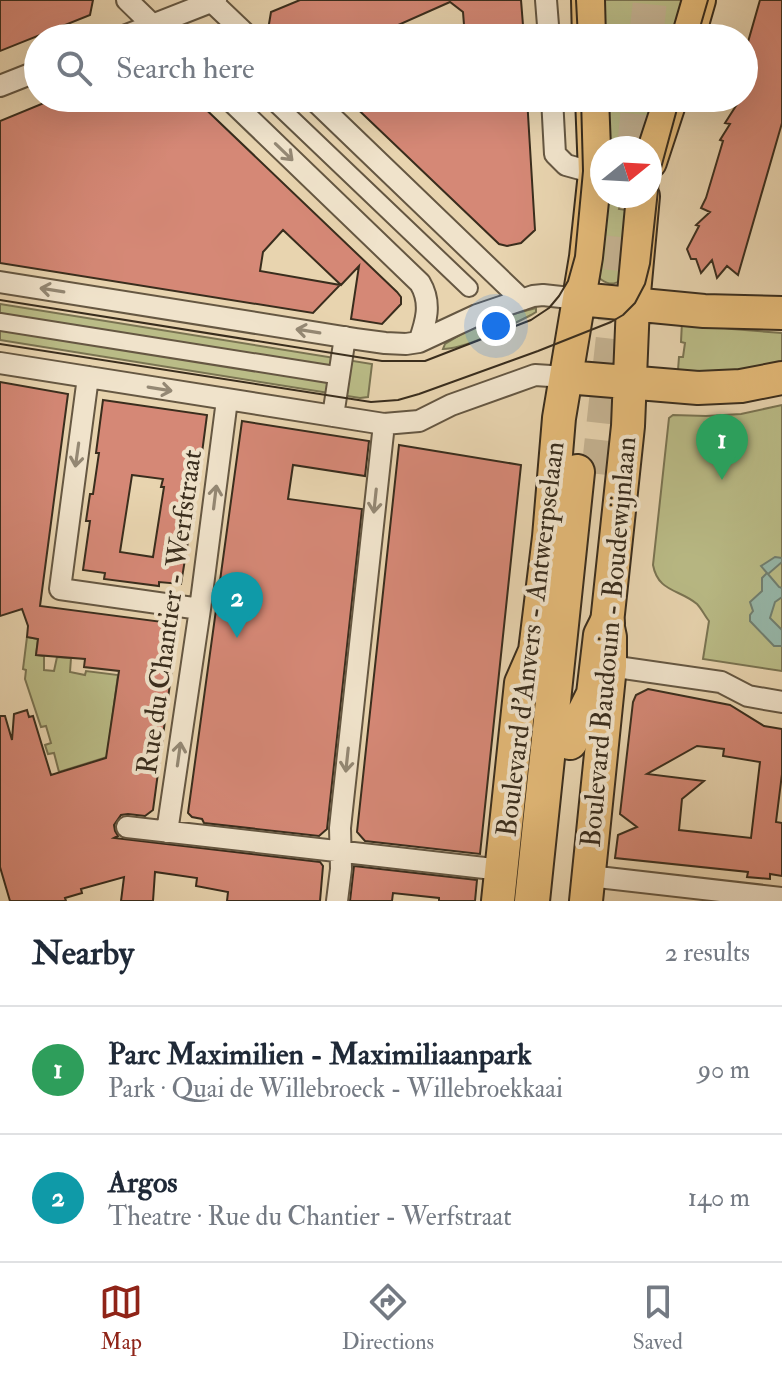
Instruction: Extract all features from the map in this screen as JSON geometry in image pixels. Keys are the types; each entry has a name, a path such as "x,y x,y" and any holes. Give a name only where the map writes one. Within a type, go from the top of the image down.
{"highway":[{"path":"532,901 588,473 570,742 552,901"},
{"path":"570,742 594,694 601,635 607,623"},
{"path":"535,651 547,772"}],"main road":[{"path":"588,0 589,24"},
{"path":"692,24 699,0"},
{"name":"Boulevard d'Anvers - Antwerpselaan","path":"593,112 594,136"},
{"path":"659,136 666,112"},
{"name":"Boulevard d'Anvers - Antwerpselaan","path":"500,886 521,683 535,651 559,418 591,208"},
{"name":"Boulevard Baudouin - Boudewijnlaan","path":"588,889 610,666 607,623 627,434 633,304 642,208"},
{"path":"579,299 704,311 782,313"},
{"path":"566,377 698,388 741,386 782,378"}],"street":[{"path":"127,0 152,24"},
{"path":"546,0 548,24"},
{"path":"171,24 212,1 236,24"},
{"path":"0,86 24,77"},
{"path":"243,112 420,283 428,308 419,342"},
{"path":"285,112 469,288"},
{"path":"327,112 522,300"},
{"path":"553,112 555,154 566,165 590,172"},
{"path":"0,282 406,344 419,342 477,315 522,300 543,295 579,299"},
{"path":"0,322 335,375"},
{"path":"333,416 345,337"},
{"path":"0,363 384,424 419,421 451,405 535,375 566,377"},
{"path":"88,377 60,589 200,609"},
{"name":"Rue du Chantier - Werfstraat","path":"167,832 227,400"},
{"path":"337,901 341,869 340,828 384,424"},
{"path":"610,666 721,682 748,696 782,702"},
{"path":"127,827 340,852 500,886"},
{"path":"588,889 782,898"}],"green space":[{"path":"598,0 684,0 677,24 599,24"},
{"path":"603,112 652,112 646,136 604,136"},
{"path":"602,208 626,210 622,280 612,284 598,277"},
{"path":"0,304 372,364 368,397 0,340"},
{"path":"536,308 531,315 487,336 443,349 445,344 480,323"},
{"path":"682,322 782,333 782,368 701,373 678,370 685,343 681,342"},
{"path":"782,405 782,671 703,659 709,621 697,604 659,580 653,565 669,418 673,415 741,414"},
{"path":"27,637 38,639 36,655 44,656 44,670 54,671 57,657 71,658 70,672 118,675 107,757 59,772 54,753 48,754 45,745 51,743 46,726 41,727 25,679 26,670 23,669"}],"shaded area":[{"path":"775,557 782,558 782,562 768,574 782,588 782,597 775,602 770,618 782,630 782,646 774,646 750,621 753,611 750,602 762,591 762,578 767,573 761,566"}],"building":[{"path":"0,0 93,0 90,15 68,24 24,24 24,41 0,51"},
{"path":"300,0 521,0 523,24 464,24 463,12 450,2 400,24 269,24 271,12"},
{"path":"760,0 782,0 782,123 738,275 727,266 717,278 712,260 701,273 696,259 691,259 687,249 699,226 696,225 710,212 701,208 723,141 720,140 730,124 725,123 732,112 758,112 758,24 753,24"},
{"path":"24,111 209,112 397,292 401,304 382,324 351,319 359,266 341,285 283,230 263,252 260,271 340,285 313,313 0,263 0,121"},
{"path":"361,112 528,112 535,230 521,243 499,244"},
{"path":"0,382 68,394 40,606 178,624 153,810 145,816 121,815 114,825 118,836 114,838 320,862 323,866 320,901 227,901 228,892 196,886 197,878 155,872 153,901 121,901 124,877 81,889 82,893 65,898 66,901 10,901 0,867 0,716 5,716 12,740 14,714 27,710 29,717 33,716 51,775 106,758 119,671 84,667 85,659 36,655 38,639 27,637 28,626 22,609 0,616"},
{"path":"103,400 207,415 192,508 195,508 191,537 181,584 159,582 159,586 104,579 105,573 83,570 90,521 86,521 99,453 96,453","holes":["132,475 163,479 153,557 120,552"]},
{"path":"242,421 369,441 365,476 293,465 288,499 362,509 327,829 319,836 204,823 188,813"},
{"path":"399,445 521,465 480,854 365,841 357,832"},
{"path":"648,689 730,705 764,726 782,729 782,774 776,822 782,823 782,876 770,874 770,879 747,877 748,872 615,858 618,835 637,827 620,814 636,695","holes":["697,746 724,749 723,756 760,762 751,838 679,830 682,799 704,781 647,774"]},
{"path":"354,866 477,880 475,901 439,901 439,898 393,893 392,901 350,901"}],"tunnel":[{"path":"647,24 650,0"},
{"path":"635,136 638,112"},
{"path":"598,474 624,236"}],"tram line":[{"path":"576,0 577,24"},
{"path":"701,24 708,0"},
{"path":"0,300 382,361 425,361 531,320 549,308 559,296 568,281 575,256 583,171 581,112"},
{"path":"0,344 371,402 398,400 419,394 611,322 635,303 645,284 650,264 660,172 676,112"}],"place":[{"name":"Parc Maximilien - Maximiliaanpark","path":"722,480"},
{"name":"Argos","path":"237,638"}]}
